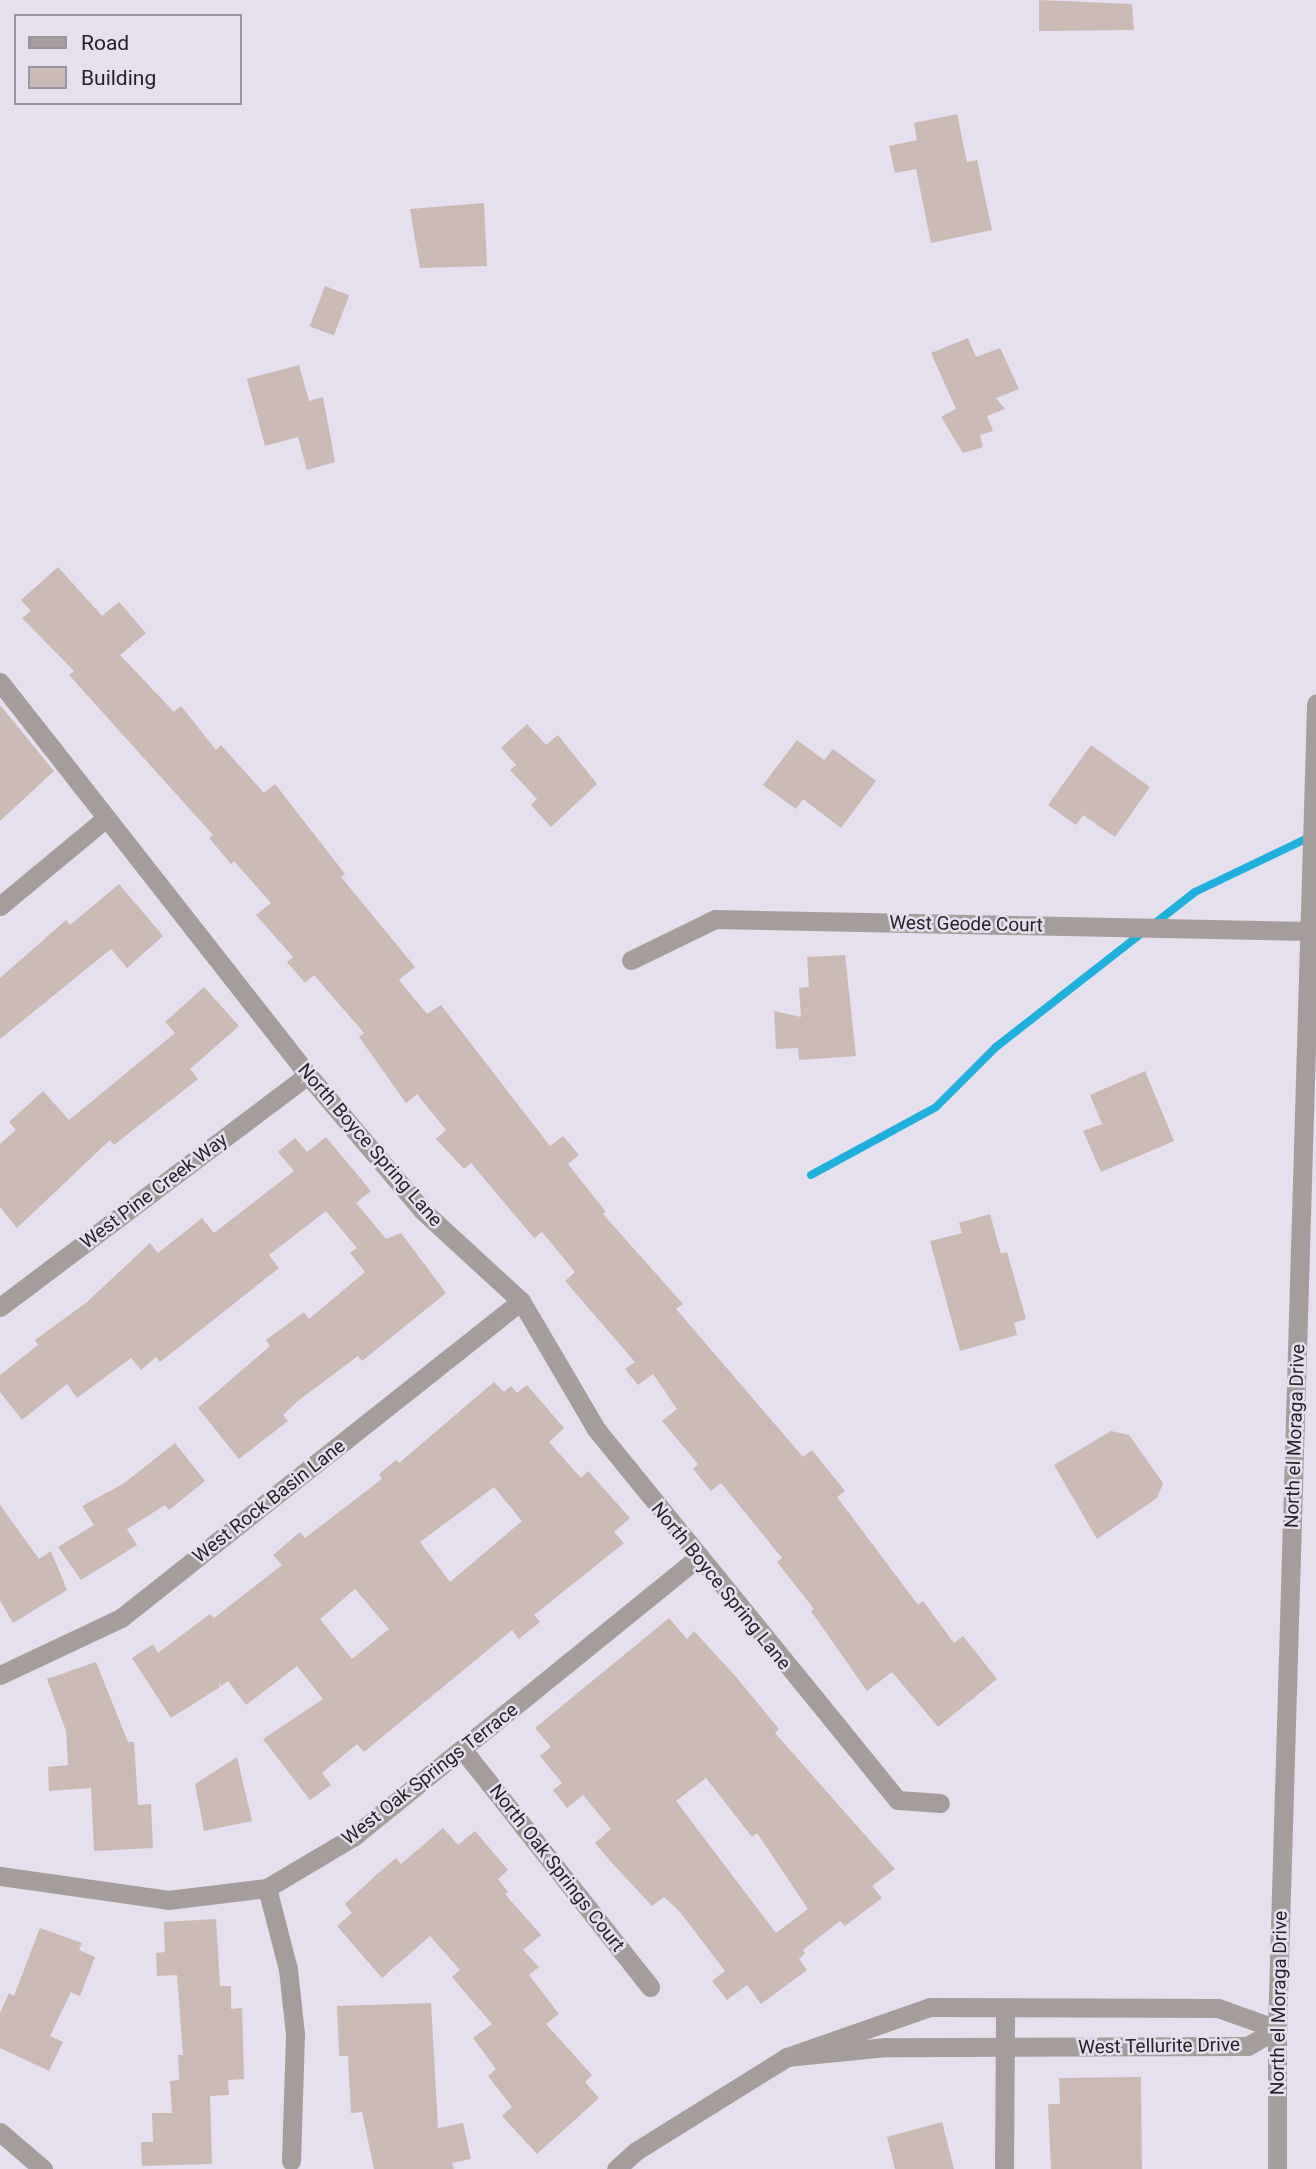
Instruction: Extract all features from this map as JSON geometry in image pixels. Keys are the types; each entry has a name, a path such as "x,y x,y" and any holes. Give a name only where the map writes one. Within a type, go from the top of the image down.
{"street":[{"name":"North Boyce Spring Lane","path":"0,682 308,1075 423,1211 521,1301 596,1429 697,1559 898,1800 940,1803"},
{"name":"North el Moraga Drive","path":"1277,2169 1278,2029 1316,704"},
{"path":"0,906 106,818"},
{"name":"West Geode Court","path":"631,960 715,919 1310,931"},
{"name":"West Pine Creek Way","path":"0,1307 308,1075"},
{"name":"West Rock Basin Lane","path":"0,1675 121,1618 521,1301"},
{"name":"West Oak Springs Terrace","path":"0,1876 168,1900 267,1888 353,1837 697,1559"},
{"name":"North Oak Springs Court","path":"463,1750 650,1987"},
{"path":"267,1888 288,1969 295,2034 291,2161"},
{"name":"West Tellurite Drive","path":"616,2169 636,2151 787,2057 930,2007 1219,2008 1278,2029"},
{"path":"1004,2169 1005,2008"},
{"name":"West Tellurite Drive","path":"787,2057 886,2047 1247,2046 1278,2029"},
{"path":"0,2132 43,2169"}],"building":[{"path":"1039,0 1132,4 1134,30 1039,31"},
{"path":"957,114 967,162 977,160 992,230 931,243 916,169 895,173 889,146 917,140 914,123"},
{"path":"484,203 487,266 420,268 410,209"},
{"path":"325,286 349,295 334,335 310,326"},
{"path":"968,338 976,357 1000,348 1019,389 996,398 1005,409 987,416 993,431 980,435 983,447 963,453 941,417 956,409 931,353"},
{"path":"299,365 309,401 323,397 335,462 307,470 298,437 265,446 247,379"},
{"path":"58,567 102,616 119,602 146,633 120,655 174,712 181,706 216,750 221,745 264,793 275,784 345,874 341,877 415,967 399,980 427,1014 441,1005 550,1146 563,1136 579,1155 568,1164 606,1212 603,1214 683,1304 676,1309 803,1457 812,1450 845,1491 837,1497 918,1605 923,1601 954,1643 963,1636 997,1679 938,1727 892,1672 867,1691 811,1611 814,1609 777,1562 782,1558 721,1483 711,1491 693,1469 698,1464 662,1421 677,1409 653,1374 638,1385 625,1369 635,1362 565,1281 575,1272 542,1232 534,1238 471,1163 464,1169 436,1139 446,1130 417,1094 406,1103 359,1037 364,1033 314,975 305,983 287,962 293,957 256,915 271,903 234,861 231,864 209,838 213,835 69,675 74,671 22,618 31,611 21,600"},
{"path":"0,705 54,771 0,821"},
{"path":"527,724 546,745 558,735 597,784 551,827 531,805 537,799 510,770 516,765 501,748"},
{"path":"797,740 824,760 833,749 876,781 841,828 803,799 796,809 763,785"},
{"path":"1091,745 1150,787 1115,837 1083,815 1076,825 1048,805"},
{"path":"119,884 163,936 127,968 111,949 0,1039 0,978 66,920 70,925"},
{"path":"845,955 856,1056 799,1060 798,1048 776,1049 774,1011 801,1017 799,988 809,987 807,957"},
{"path":"204,987 239,1026 190,1069 198,1079 114,1145 110,1140 17,1228 0,1207 0,1144 16,1130 9,1122 43,1091 69,1120 175,1033 165,1022"},
{"path":"1145,1071 1174,1141 1101,1172 1083,1131 1102,1124 1090,1095"},
{"path":"326,1137 371,1191 356,1203 386,1239 401,1233 446,1293 362,1361 358,1356 299,1400 283,1415 288,1421 239,1459 198,1408 270,1346 266,1340 304,1312 309,1319 365,1272 350,1253 357,1248 326,1211 269,1255 279,1268 160,1362 156,1357 141,1370 131,1358 77,1398 67,1384 22,1420 0,1392 0,1375 38,1345 35,1340 87,1302 150,1243 158,1253 202,1218 214,1233 294,1171 278,1152 295,1138 307,1152"},
{"path":"990,1214 1001,1254 1007,1252 1026,1319 1014,1323 1017,1335 960,1351 930,1241 962,1233 959,1223"},
{"path":"494,1382 504,1392 511,1386 517,1393 527,1385 564,1428 549,1442 581,1478 588,1471 630,1518 614,1532 624,1543 534,1615 540,1622 519,1639 512,1630 364,1752 357,1744 322,1773 331,1785 310,1800 263,1739 323,1699 297,1666 246,1705 228,1681 221,1686 219,1682 220,1687 171,1718 132,1658 153,1644 158,1653 210,1614 214,1618 282,1565 273,1555 300,1532 305,1538 382,1479 379,1474 396,1460 399,1463","holes":["494,1487 522,1521 450,1582 420,1542","355,1589 389,1629 352,1659 320,1619"]},
{"path":"1111,1431 1129,1435 1163,1483 1157,1498 1097,1539 1054,1465"},
{"path":"175,1443 205,1481 169,1510 165,1505 127,1529 137,1545 81,1580 58,1547 94,1525 82,1506 123,1484"},
{"path":"0,1505 39,1559 51,1551 67,1590 13,1623 0,1601"},
{"path":"669,1618 687,1639 694,1631 737,1678 779,1729 775,1733 895,1869 872,1886 882,1898 845,1926 840,1921 803,1950 805,1953 799,1959 807,1970 761,2004 747,1985 727,2000 712,1981 725,1971 680,1912 664,1897 652,1906 595,1843 611,1829 583,1795 567,1808 553,1790 562,1783 540,1756 551,1747 535,1728","holes":["706,1778 752,1837 757,1833 808,1909 776,1933 676,1801"]},
{"path":"96,1662 128,1742 134,1742 138,1805 151,1804 153,1848 94,1851 91,1788 49,1791 48,1767 68,1765 66,1731 47,1679"},
{"path":"237,1757 252,1821 204,1831 195,1784"},
{"path":"443,1828 458,1845 475,1831 508,1870 498,1879 508,1892 505,1894 541,1935 523,1950 539,1967 529,1975 559,2014 546,2024 592,2075 585,2082 599,2098 537,2154 502,2116 512,2107 488,2076 496,2069 473,2038 492,2024 452,1977 460,1970 430,1936 382,1978 337,1926 352,1913 345,1904 376,1875 396,1858 401,1864"},
{"path":"216,1919 220,1986 231,1986 231,2009 242,2008 244,2079 228,2080 229,2095 210,2096 212,2164 142,2166 141,2142 153,2142 152,2113 172,2113 170,2081 179,2080 178,2055 183,2055 177,1975 157,1976 156,1953 165,1952 164,1922"},
{"path":"40,1928 82,1943 79,1950 95,1957 80,1996 71,1992 50,2036 63,2042 49,2071 0,2048 0,2013 9,1993 14,1996"},
{"path":"431,2003 438,2128 463,2123 471,2159 452,2163 454,2169 374,2169 362,2112 351,2113 348,2056 339,2056 337,2006"},
{"path":"1141,2077 1142,2169 1051,2169 1048,2104 1060,2104 1059,2078"},
{"path":"942,2122 954,2169 895,2169 887,2137"}],"waterway":[{"path":"1154,924 1195,892 1310,837"},
{"path":"811,1175 936,1107 996,1047 1143,932"}]}
